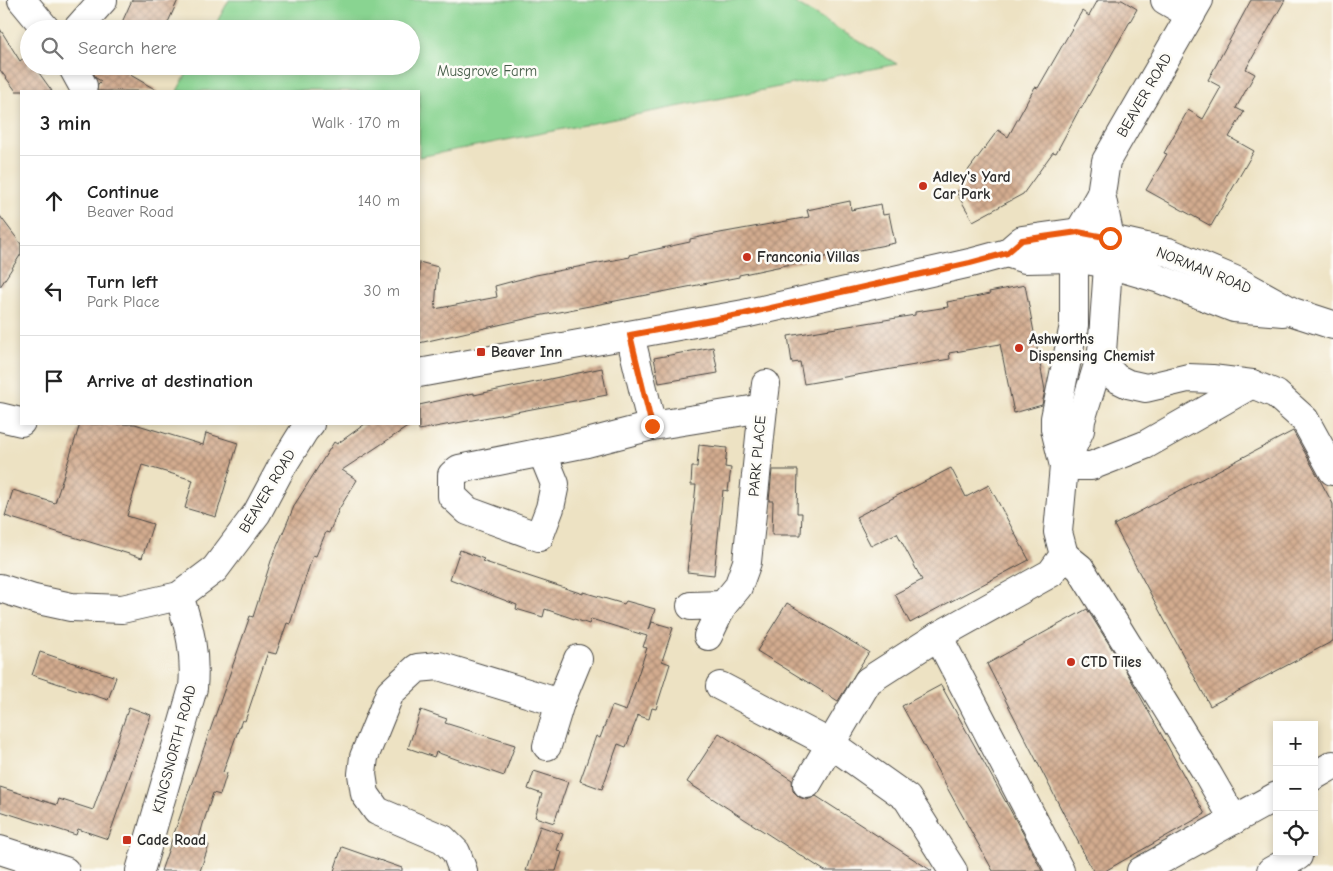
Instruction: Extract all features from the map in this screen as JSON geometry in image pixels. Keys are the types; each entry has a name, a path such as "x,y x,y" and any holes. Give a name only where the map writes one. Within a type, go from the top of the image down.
{"street":[{"path":"22,0 39,20"},
{"path":"85,20 104,0"},
{"path":"1165,0 1195,7"},
{"name":"BEAVER ROAD","path":"1078,232 1100,194 1106,161 1195,7"},
{"name":"BEAVER ROAD","path":"1064,466 1080,430 1081,420 1102,352 1110,251 1100,194"},
{"path":"1078,232 1074,258 1074,325 1055,424 1064,466 1058,532 1064,555 1080,568 1234,820"},
{"path":"420,373 744,314 962,265 1007,253 1022,240 1078,232 1110,251"},
{"path":"1007,253 1025,258 1074,258 1110,251"},
{"name":"NORMAN ROAD","path":"1110,251 1157,278 1234,308 1294,312 1333,325"},
{"path":"630,335 652,426"},
{"path":"1102,352 1107,368 1116,378 1128,384 1146,388 1188,378 1252,384 1276,394 1305,420 1333,471"},
{"path":"1064,466 1091,466 1144,445 1252,384"},
{"name":"PARK PLACE","path":"542,452 587,443 765,396 747,562 738,587 723,605 708,636"},
{"path":"0,417 20,422"},
{"name":"BEAVER ROAD","path":"180,596 215,570 257,513 281,468 309,425"},
{"path":"807,784 868,681 938,636 1051,572 1064,555"},
{"path":"0,588 34,599 71,607 122,609 180,596"},
{"name":"KINGSNORTH ROAD","path":"140,871 192,688 194,661 190,630 180,596"},
{"path":"691,606 723,605"},
{"path":"938,636 1060,871"},
{"path":"547,746 560,703 578,659"},
{"path":"462,871 456,852 443,838 377,811 365,794 362,774 364,757 390,693 417,668 439,666 560,703"},
{"path":"720,686 831,744 907,798 953,871"},
{"path":"1318,774 1333,766"},
{"path":"1141,871 1234,820 1273,806"},
{"path":"0,850 65,871"},
{"path":"1271,871 1301,860"}],"green space":[{"name":"Musgrove Farm","path":"229,0 790,0 897,64 420,157 420,90 178,90 186,75 420,75 420,20 218,20"}],"building":[{"path":"132,0 178,0 169,20 123,20"},
{"path":"1098,0 1122,0 1137,9 1056,153 1053,152 1023,194 973,221 956,192 965,187 961,180 998,130 1008,137 1035,87 1038,88 1082,11 1089,16"},
{"path":"1251,0 1285,0 1246,69 1255,74 1236,108 1244,112 1229,137 1254,151 1211,226 1146,190 1167,154 1164,153 1188,110 1203,119 1221,87 1208,80"},
{"path":"0,29 20,61 20,75 40,75 51,90 16,91 0,70"},
{"path":"94,75 130,75 156,90 97,90 98,84 101,81"},
{"path":"850,201 851,210 881,204 883,215 889,214 895,243 739,275 739,277 538,316 420,343 420,262 438,267 435,309 497,297 495,286 536,275 630,257 629,255 690,242 690,239 809,217 807,210"},
{"path":"0,216 20,243 20,256 0,287"},
{"path":"1025,285 1045,390 1042,405 1014,413 1000,344 949,353 950,359 804,384 800,362 792,363 788,336 915,315 915,312 948,307 947,302"},
{"path":"713,347 718,373 659,383 654,358"},
{"path":"602,368 607,395 419,430 420,405 474,393 474,395"},
{"path":"80,425 138,425 203,445 206,433 238,443 216,517 185,508 193,480 142,465 127,516 153,524 142,558 5,516 13,490 55,503"},
{"path":"364,425 410,425 342,470 357,480 339,509 329,533 326,532 316,556 313,555 290,624 287,623 276,654 268,652 245,721 242,720 223,772 227,773 220,795 213,793 203,824 198,842 209,845 200,871 161,871 250,616 253,617 271,561 295,504 334,442 337,444"},
{"path":"1293,431 1333,504 1333,641 1210,706 1114,525"},
{"path":"699,445 727,448 725,467 731,468 728,491 723,490 714,575 687,572 696,485 691,485 692,467 697,467"},
{"path":"951,468 966,497 989,485 1029,560 910,623 895,594 922,580 897,533 871,546 856,517"},
{"path":"772,470 798,470 797,513 802,513 801,535 772,535 773,501 769,501"},
{"path":"460,550 484,559 482,561 583,594 583,592 624,604 626,601 655,609 649,630 652,622 673,628 662,661 670,664 656,709 652,708 649,719 636,715 638,716 626,747 618,744 602,789 580,781 596,736 600,738 612,706 626,711 647,648 643,647 647,636 591,619 589,624 545,609 543,617 516,609 517,605 450,579"},
{"path":"787,603 869,652 838,701 757,651"},
{"path":"1087,609 1129,676 1205,814 1105,871 1093,871 987,664"},
{"path":"40,652 116,677 108,700 32,675"},
{"path":"941,685 1042,871 993,871 902,706"},
{"path":"129,707 151,715 108,839 78,829 76,835 0,811 0,787 57,805 59,799 93,810"},
{"path":"421,710 447,719 445,723 515,745 504,776 436,752 434,757 408,748"},
{"path":"719,733 792,780 793,791 799,797 807,800 816,796 932,871 825,871 687,782"},
{"path":"534,771 568,782 554,823 535,817 542,794 528,789"},
{"path":"540,826 563,834 557,850 562,852 556,871 526,871"},
{"path":"342,847 402,868 402,871 334,871"}],"place":[{"name":"Adley's Yard Car Park","path":"923,186"},
{"name":"Franconia Villas","path":"747,257"},
{"name":"Ashworths Dispensing Chemist","path":"1019,348"},
{"name":"Beaver Inn","path":"481,352"},
{"name":"CTD Tiles","path":"1071,662"},
{"name":"Cade Road","path":"127,840"}],"route":[{"path":"652,426 630,335 744,314 937,271 1007,253 1022,240 1078,232 1110,238"}]}
